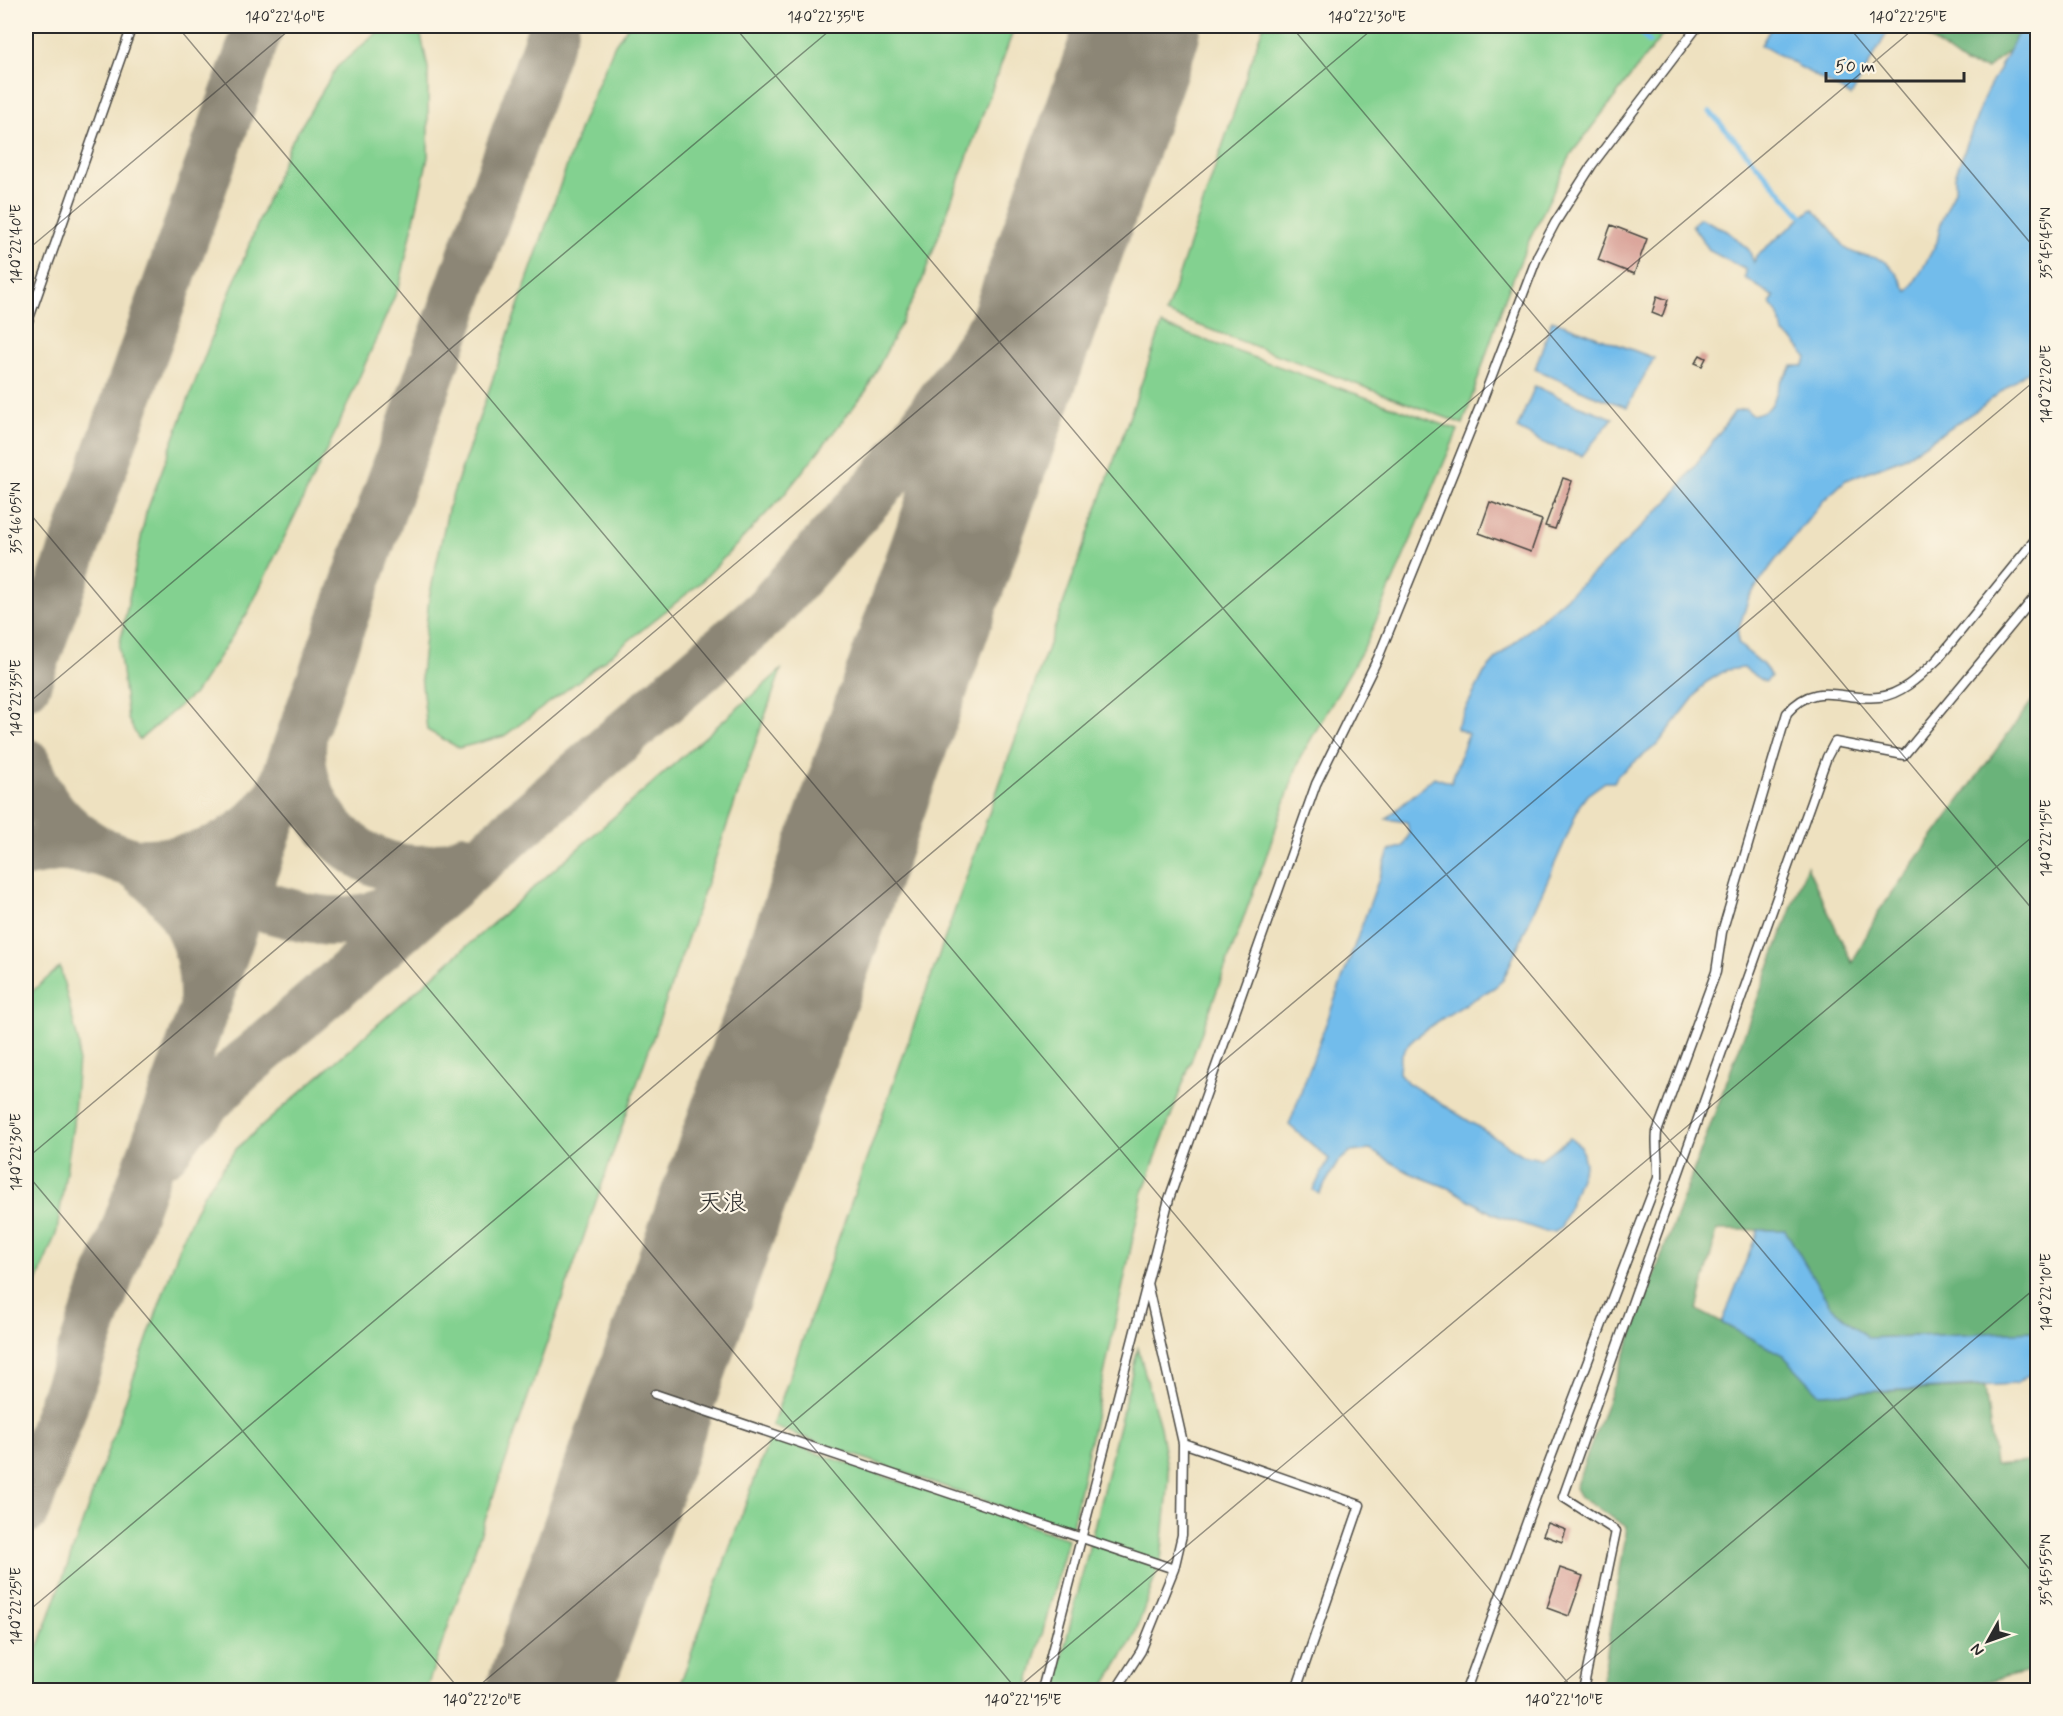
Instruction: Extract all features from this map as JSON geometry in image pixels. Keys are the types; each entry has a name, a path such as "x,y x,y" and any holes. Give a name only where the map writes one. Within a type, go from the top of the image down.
{"lane":[{"path":"26,327 132,26"},
{"path":"1042,1690 1169,1198 1316,784 1378,658 1481,404 1538,255 1592,165 1698,26"},
{"path":"1466,1690 1537,1494 1658,1178 1659,1164 1655,1146 1657,1132 1716,972 1722,932 1787,713 1797,700 1811,694 1881,697 1900,690 1938,659 2037,536"},
{"path":"1583,1690 1616,1532 1563,1497 1827,756 1835,742 1904,755 2037,593"},
{"path":"1116,1690 1141,1651 1174,1569 1182,1535 1183,1443 1147,1282"},
{"path":"654,1394 1174,1569"},
{"path":"1183,1443 1360,1505 1296,1690"}],"green space":[{"path":"385,26 419,26 428,68 428,157 400,284 335,433 248,612 196,692 139,740 128,719 119,648 146,513 210,342 290,144 337,67"},
{"path":"628,26 1015,26 921,284 866,391 783,496 699,584 581,679 504,736 459,748 427,730 421,675 429,598 449,505 582,122 615,44"},
{"path":"1263,26 1669,26 1572,153 1528,243 1505,298 1463,424 1166,313"},
{"path":"1931,26 2022,26 2009,50 1987,69 1965,64 1925,35"},
{"path":"1162,325 1458,430 1366,644 1300,758 1142,1195 1071,1531 772,1426"},
{"path":"781,670 426,1690 26,1690 26,1683 182,1240 203,1195 236,1149"},
{"path":"2037,694 2037,1331 1868,1338 1829,1304 1785,1230 1717,1230 1697,1310 1783,1355 1820,1394 1985,1387 1995,1465 2037,1461 2037,1669 1951,1690 1601,1690 1627,1527 1580,1497 1575,1488 1807,866 1852,963 1879,911"},
{"path":"60,967 79,1045 73,1125 57,1231 26,1309 26,997"},
{"path":"1138,1348 1160,1427 1169,1479 1161,1560 1134,1637 1102,1690 1054,1690"},
{"path":"770,1437 1068,1539 1027,1690 678,1690"}],"water":[{"path":"1772,26 1891,26 1851,96 1761,45"},
{"path":"2022,26 2038,26 2037,364 1980,408 1904,458 1846,480 1823,501 1749,597 1738,631 1738,643 1761,663 1771,677 1765,682 1744,668 1726,670 1705,683 1658,744 1618,775 1614,782 1605,782 1587,795 1579,806 1503,980 1420,1034 1402,1055 1399,1073 1408,1083 1523,1155 1540,1159 1570,1138 1581,1146 1585,1164 1561,1228 1555,1232 1546,1232 1493,1214 1451,1189 1410,1173 1370,1150 1351,1152 1338,1162 1319,1194 1313,1190 1329,1159 1289,1125 1389,851 1404,846 1409,834 1407,822 1386,819 1434,777 1451,783 1468,734 1456,728 1484,673 1499,656 1598,569 1672,497 1735,411 1746,409 1752,415 1766,410 1770,407 1781,381 1792,366 1803,366 1807,358 1794,341 1783,333 1779,315 1770,304 1774,297 1745,278 1746,270 1710,251 1692,225 1700,218 1727,231 1749,250 1754,263 1756,256 1812,209 1850,251 1886,262 1908,292 1937,242 1941,222 1955,190 1955,176 1985,95"},
{"path":"1552,320 1654,358 1627,407 1590,394 1535,369"},
{"path":"1535,386 1574,404 1613,418 1582,456 1548,445 1517,429"},
{"path":"1758,1230 1785,1230 1829,1304 1868,1338 2037,1331 2037,1369 2016,1384 1820,1394 1783,1355 1722,1323"}],"building":[{"path":"1611,225 1647,239 1634,274 1598,260"},
{"path":"1657,296 1668,300 1662,317 1652,313"},
{"path":"1700,355 1706,358 1702,366 1695,363"},
{"path":"1563,478 1572,481 1555,529 1545,526"},
{"path":"1490,502 1542,520 1531,552 1479,533"},
{"path":"1548,1523 1566,1530 1562,1542 1543,1535"},
{"path":"1560,1568 1583,1576 1569,1616 1547,1608"}],"waterway":[{"path":"1635,26 1649,42"},
{"path":"1710,112 1803,217"}],"taxiway":[{"path":"26,684 259,26"},
{"path":"26,1509 554,26"},
{"path":"165,1151 183,1126 236,1072 767,611 892,471 986,338 1087,173"},
{"path":"302,737 303,769 311,798 327,824 349,846 375,861 404,869 434,869 465,859"},
{"path":"26,763 37,791 54,814 74,834 99,851"},
{"path":"144,863 182,860 217,849 248,830 274,802"},
{"path":"26,852 61,846 99,851 242,901 306,918 329,921 350,921 371,917 423,894"},
{"path":"142,869 170,896 190,926 201,960 204,999"}],"runway":[{"path":"549,1690 1139,26"}],"district":[{"name":"天浪","path":"722,1203"}]}
